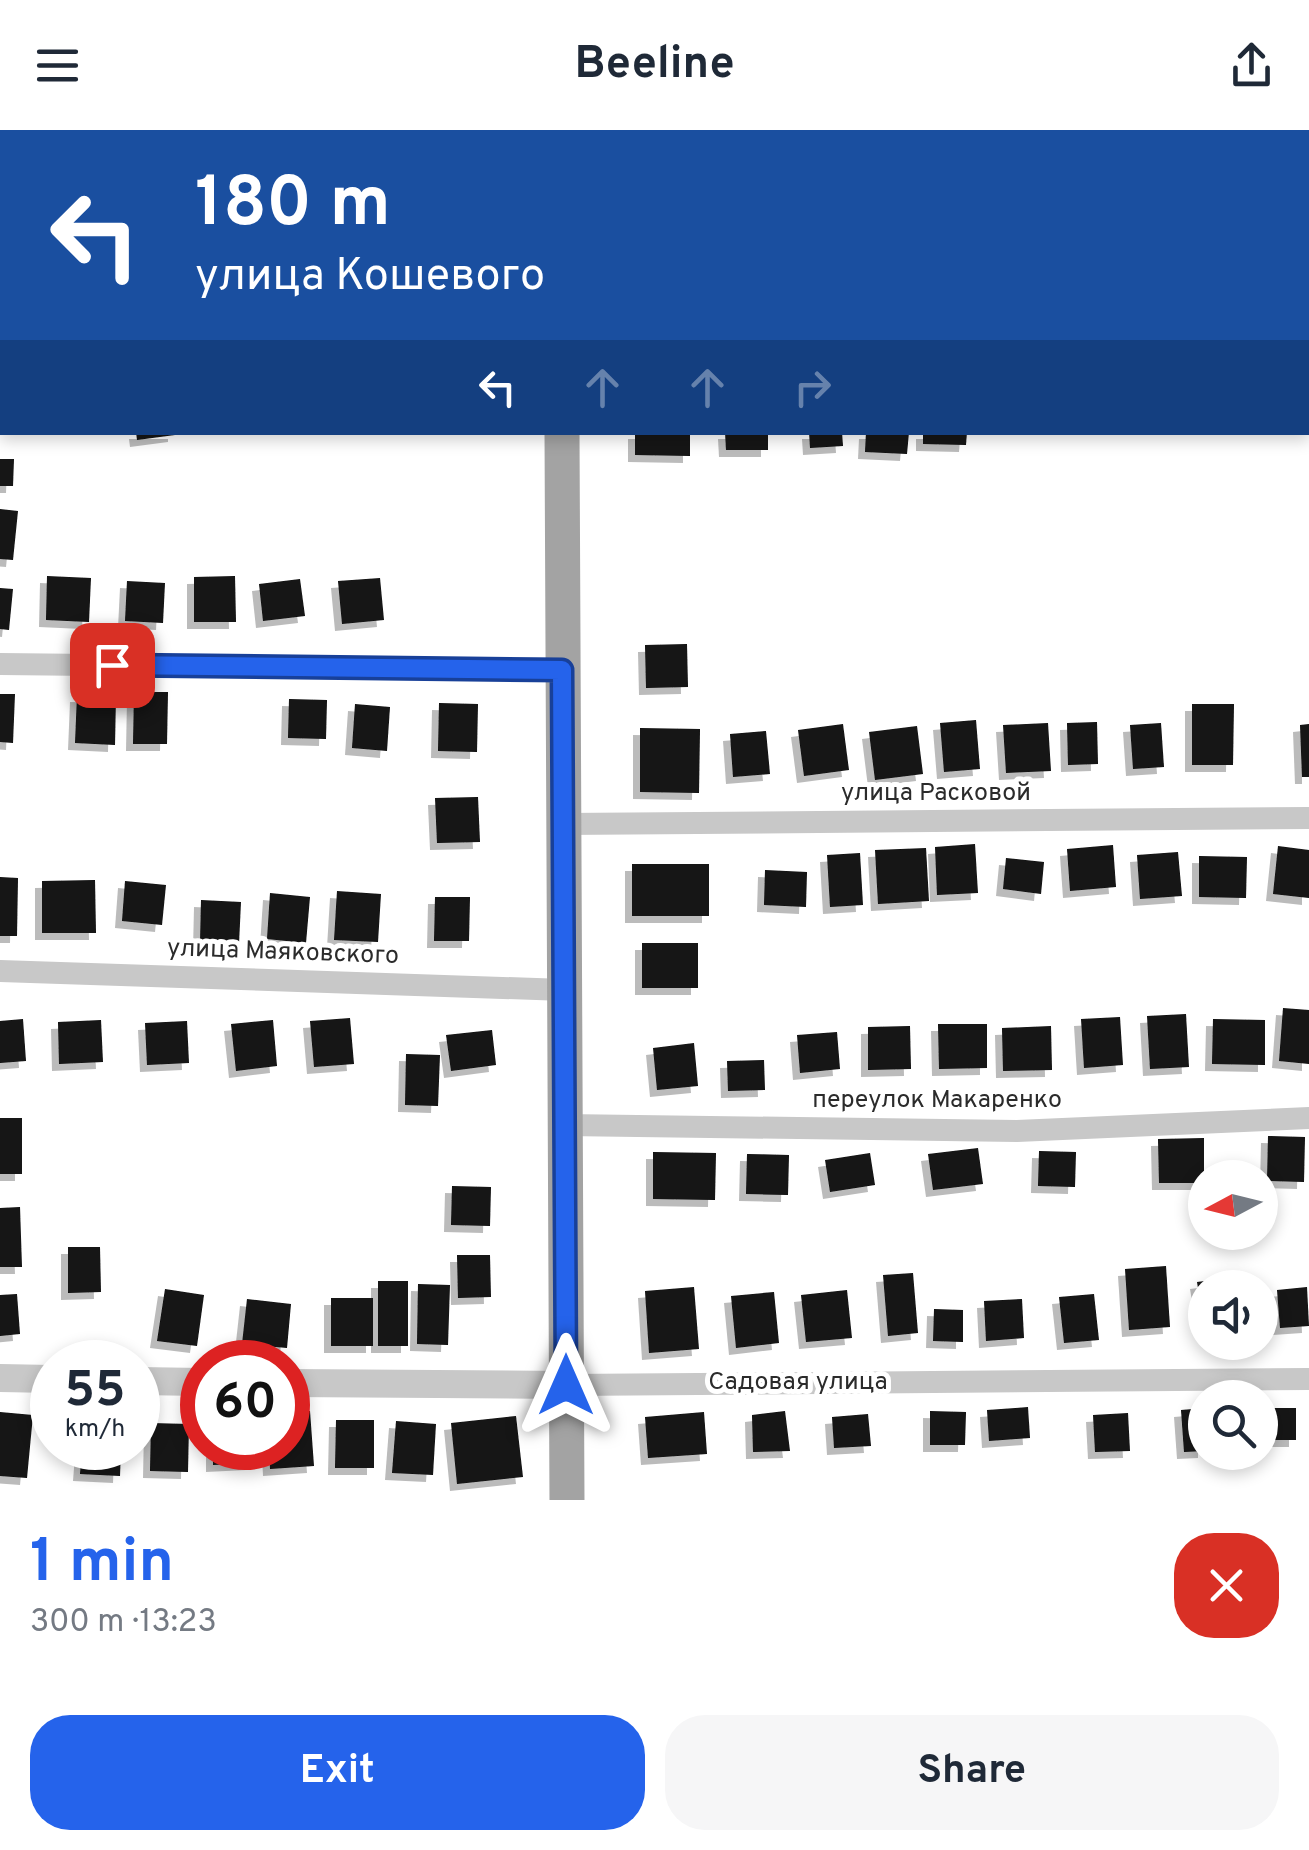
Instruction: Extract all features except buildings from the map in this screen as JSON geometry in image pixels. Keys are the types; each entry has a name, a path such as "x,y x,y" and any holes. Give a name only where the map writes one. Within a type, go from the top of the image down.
{"main road":[{"path":"562,435 568,1500"}],"street":[{"path":"0,664 562,670"},
{"name":"улица Расковой","path":"563,824 1309,818"},
{"name":"улица Маяковского","path":"0,971 565,990"},
{"name":"переулок Макаренко","path":"564,1125 1018,1131 1309,1118"},
{"path":"0,1378 30,1379"},
{"name":"Садовая улица","path":"310,1383 1309,1379"}],"route":[{"path":"112,665 562,670 566,1385"}]}
